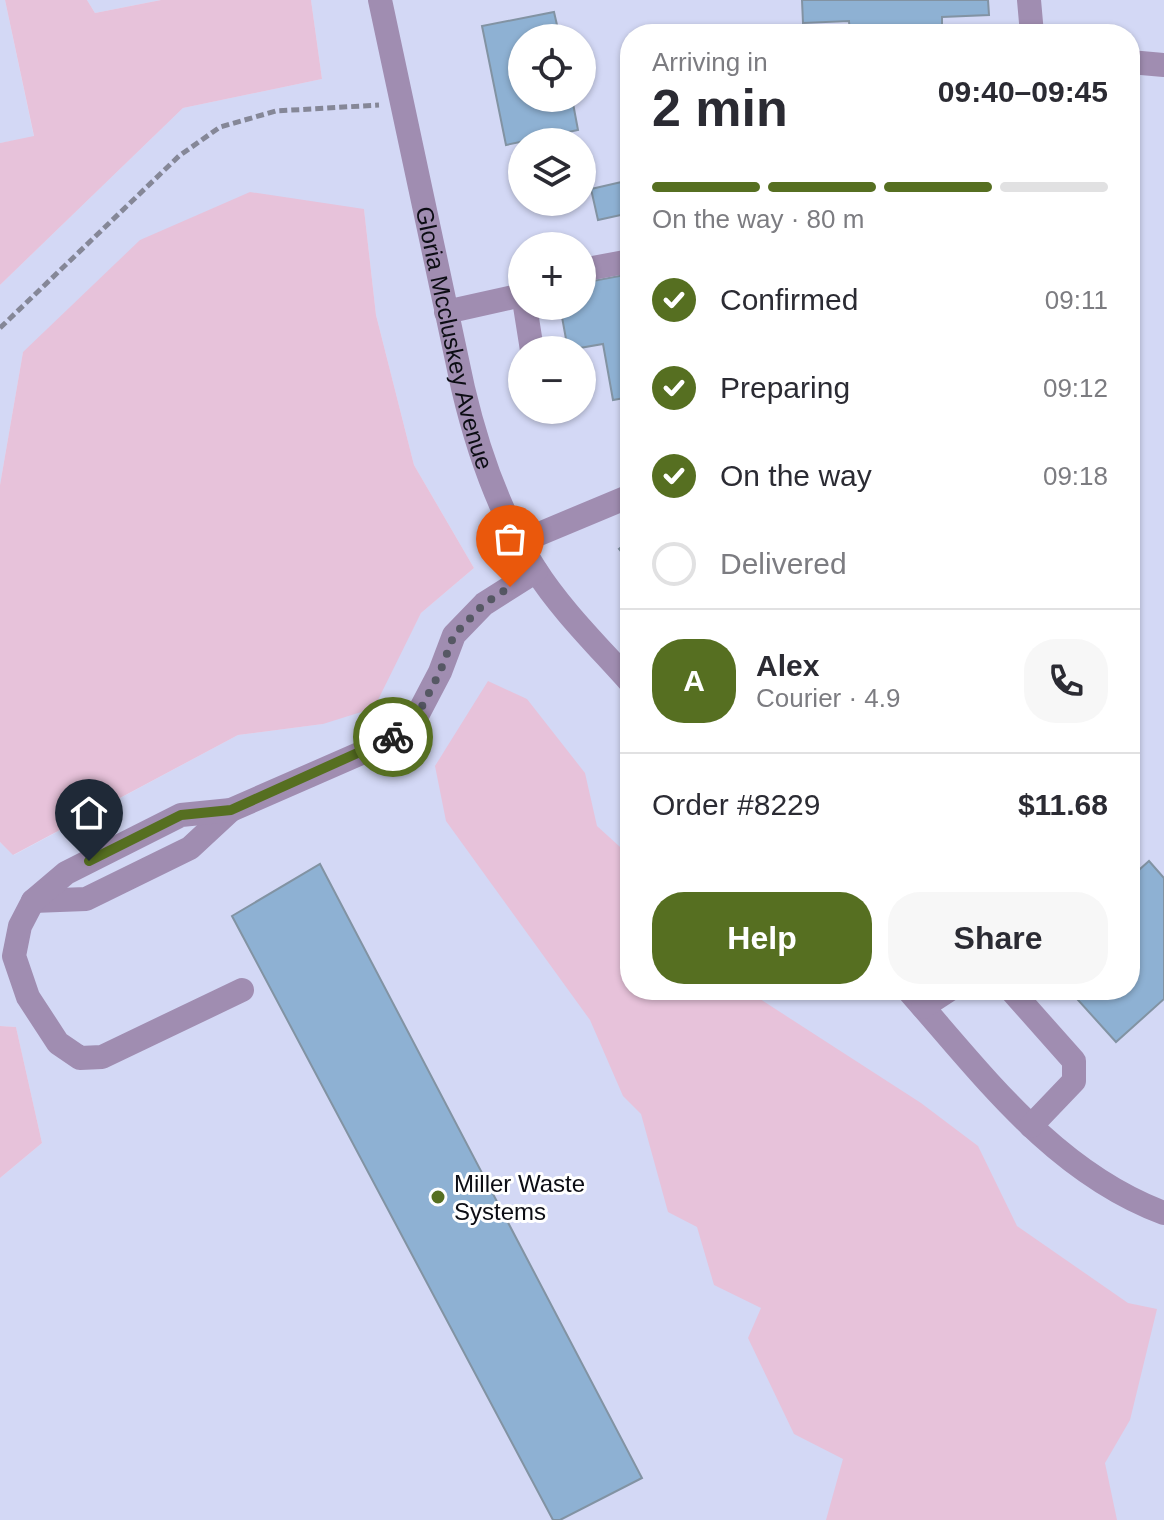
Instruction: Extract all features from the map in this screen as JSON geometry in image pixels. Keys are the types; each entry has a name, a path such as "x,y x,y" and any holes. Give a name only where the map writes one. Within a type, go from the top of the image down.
{"street":[{"name":"Gloria Mccluskey Avenue","path":"380,0 473,430 492,487 536,571 620,671"},
{"path":"1029,0 1031,24"},
{"path":"1140,63 1164,65"},
{"path":"596,267 620,263"},
{"path":"446,312 508,298"},
{"path":"520,542 620,500"},
{"path":"242,990 102,1057 80,1058 58,1043 28,997 14,956 20,926 33,901 66,873 181,815 231,810 391,740 418,714 440,672 454,635 484,604 536,571"},
{"path":"33,901 86,899 190,848 231,810"},
{"path":"917,1000 1047,1143 1138,1204 1164,1213"},
{"path":"1020,1000 1074,1061 1074,1081 1031,1126"}],"path":[{"path":"0,328 179,156 220,127 276,111 400,103"}],"shaded area":[{"path":"0,0 5,0 34,137 0,143"},
{"path":"5,0 87,0 95,13 161,0 311,0 322,79 183,108 0,285 0,143 34,136"},
{"path":"87,0 161,0 95,13"},
{"path":"311,0 1164,0 1164,1520 0,1520 0,1178 42,1143 16,1027 0,1026 0,842 14,855 238,735 323,724 407,640 421,613 474,568 414,465 376,315 364,209 23,352 0,485 0,285 183,108 322,79"},
{"path":"250,192 364,209 376,315 414,465 474,568 421,613 374,708 323,724 238,735 13,855 0,842 0,485 23,352 140,240"},
{"path":"488,681 527,699 585,773 597,826 620,847 620,1000 761,1000 921,1103 978,1146 1017,1226 1128,1303 1157,1309 1130,1420 1105,1463 1117,1520 826,1520 843,1459 794,1434 748,1338 761,1308 714,1285 697,1227 668,1212 641,1114 623,1096 590,1020 446,821 435,766"},
{"path":"0,1026 16,1027 42,1143 0,1178"}],"building":[{"path":"802,0 988,0 989,15 942,17 942,24 803,23"},
{"path":"554,12 557,24 508,24 508,112 575,112 578,128 508,128 506,145 482,26"},
{"path":"620,182 620,215 598,220 596,188"},
{"path":"620,276 620,399 613,400 603,344 596,345 596,336 565,336 563,320 596,320 596,280"},
{"path":"1149,861 1164,878 1164,999 1116,1042 1078,1000 1140,1000 1140,869"},
{"name":"Miller Waste Systems","path":"320,864 642,1478 560,1520 553,1520 232,916"}],"way so far":[{"path":"393,737 418,714 440,672 454,635 484,604 510,587"}],"place":[{"name":"Miller Waste Systems","path":"438,1197"}],"route":[{"path":"89,861 181,815 231,810 393,737"}]}
